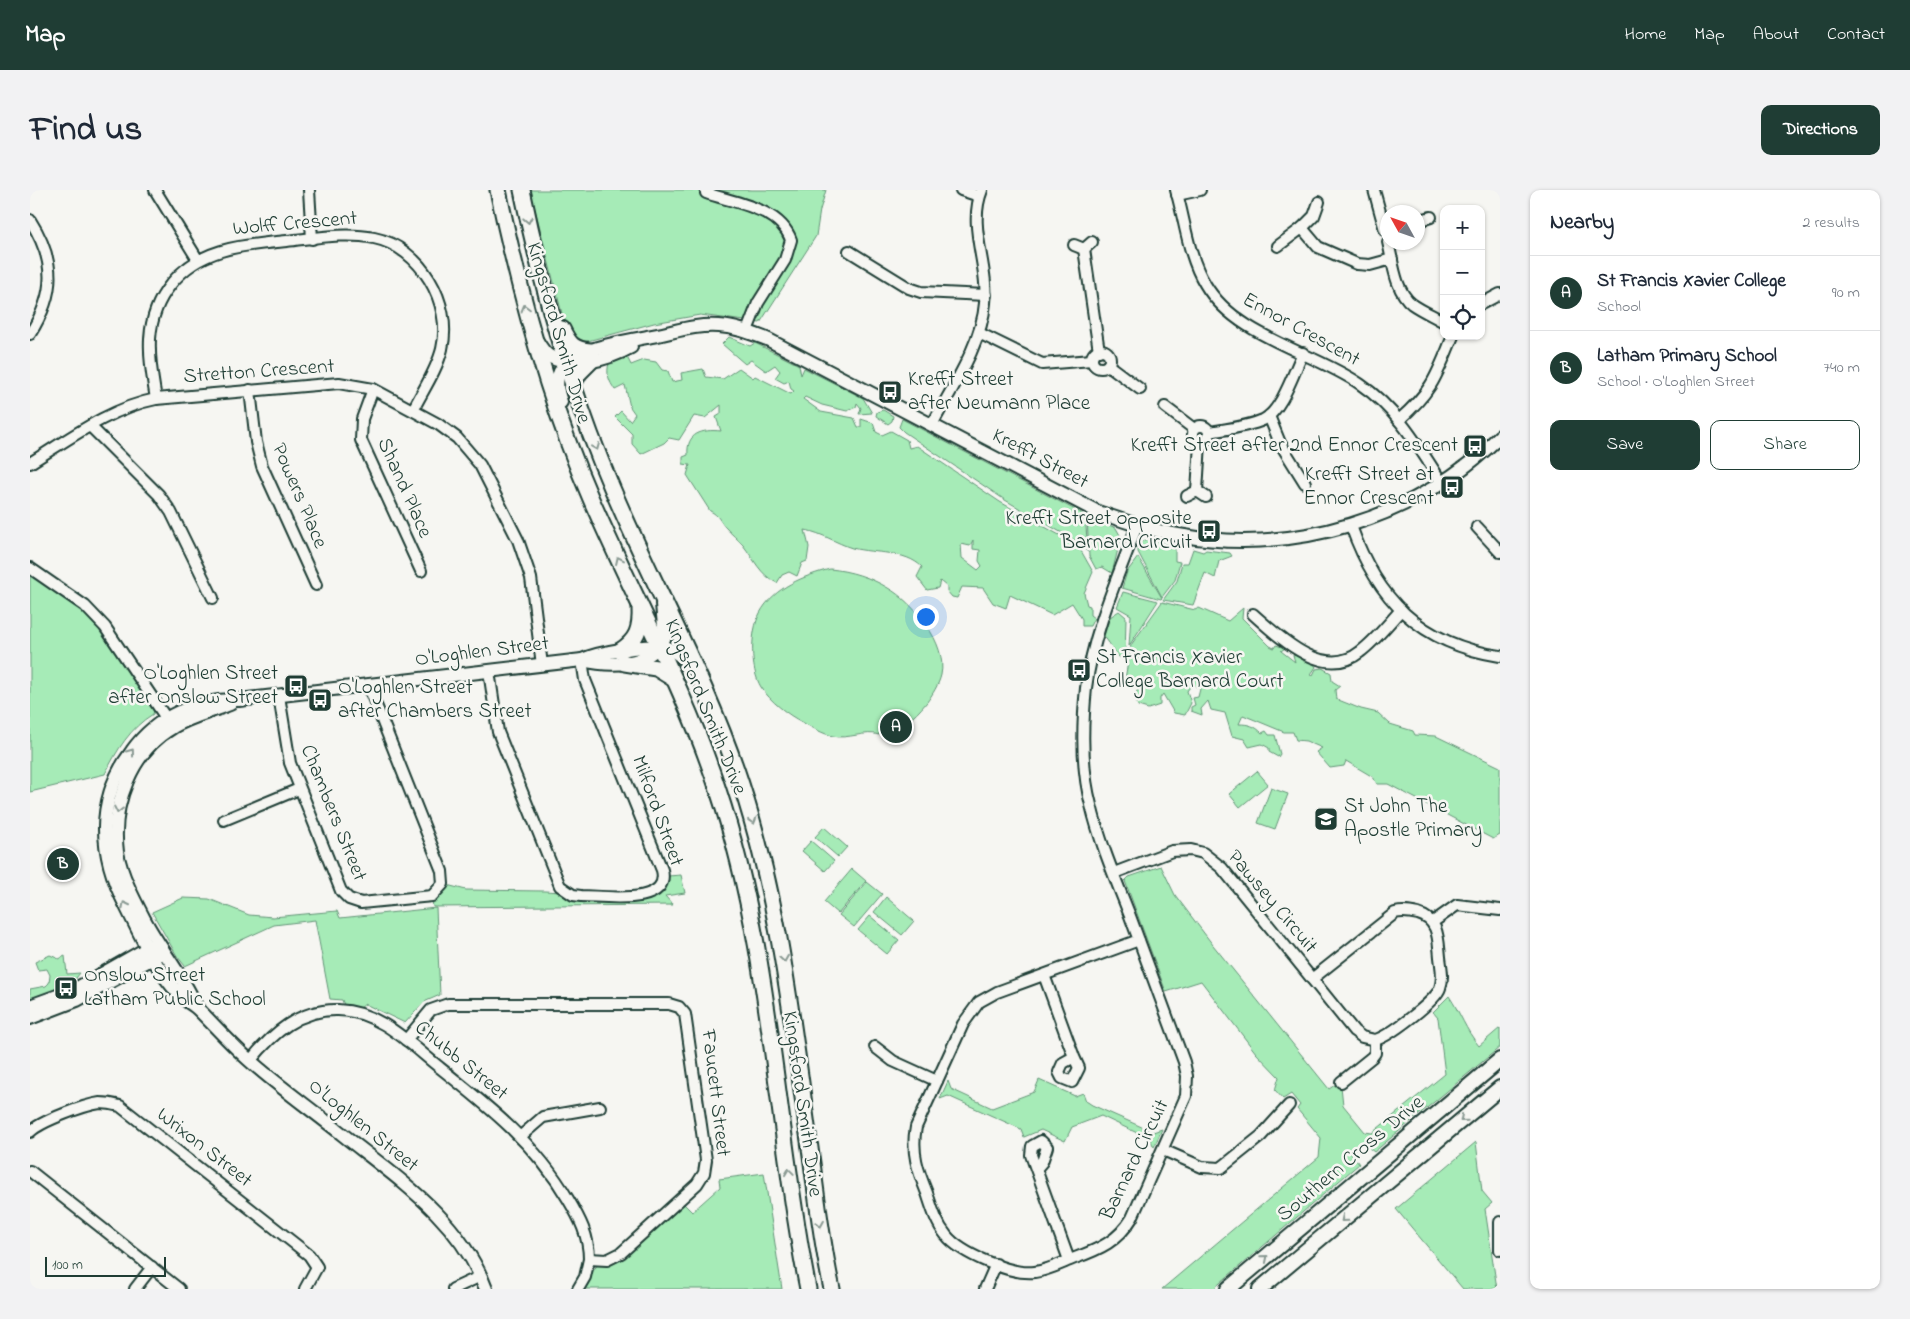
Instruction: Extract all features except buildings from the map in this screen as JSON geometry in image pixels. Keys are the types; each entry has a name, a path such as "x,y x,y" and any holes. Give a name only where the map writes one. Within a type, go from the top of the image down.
{"main road":[{"name":"Kingsford Smith Drive","path":"498,190 533,335 561,422 591,498 675,680 718,790 752,916 764,983 796,1220 808,1289"},
{"name":"Kingsford Smith Drive","path":"522,190 546,294 573,385 612,487 722,732 741,783 775,911 790,1002 820,1221 832,1289"},
{"path":"546,294 569,344 591,356 578,373 573,385"},
{"path":"640,604 638,633 623,657 656,668 675,680"},
{"name":"Southern Cross Drive","path":"1228,1289 1500,1060"},
{"name":"Southern Cross Drive","path":"1260,1289 1500,1088"}],"street":[{"path":"155,190 198,260"},
{"path":"308,190 312,239"},
{"path":"932,425 979,333 986,295 976,226 980,193 961,190"},
{"path":"1177,193 1200,190"},
{"path":"1374,190 1380,210"},
{"path":"706,193 770,215 785,227 791,240 785,260 758,304 747,331"},
{"name":"Ennor Crescent","path":"1177,193 1196,267 1210,293 1239,321 1362,385 1399,420 1442,483"},
{"path":"1278,246 1302,228 1314,216 1319,202"},
{"path":"1425,219 1431,218"},
{"path":"30,220 40,235 51,272 47,301 30,334"},
{"path":"1302,228 1318,247 1357,264 1370,265 1392,259"},
{"name":"Wolff Crescent","path":"156,399 148,354 153,319 171,283 198,260 214,252 236,246 361,236 384,241 412,257 432,283 443,320 442,348 438,362 413,410"},
{"path":"1092,242 1079,247 1100,351"},
{"path":"1390,250 1400,289 1405,297 1412,304 1440,320"},
{"path":"849,252 909,288 921,292 986,295"},
{"path":"1485,302 1500,294"},
{"name":"Krefft Street","path":"567,363 678,329 718,326 747,331 767,339 1098,512 1137,526 1195,538 1249,541 1281,540 1350,526 1396,509 1442,483 1479,456 1500,436"},
{"path":"979,333 1042,364 1092,360"},
{"path":"533,335 548,356 567,363 558,376 556,388 562,404 561,422"},
{"path":"1399,420 1427,393 1435,381 1451,340"},
{"path":"1092,360 1094,354 1100,351"},
{"path":"1100,351 1108,355 1108,365"},
{"path":"1210,432 1254,423 1269,416 1279,403 1303,353"},
{"path":"1092,360 1098,368 1108,365"},
{"path":"1108,365 1140,389"},
{"name":"Stretton Crescent","path":"31,462 90,426 134,403 156,399 339,383 373,389 413,410 457,438 480,465 492,485 527,562 534,592 542,665"},
{"name":"Shand Place","path":"373,389 362,419 361,440 421,571"},
{"name":"Powers Place","path":"250,390 256,442 262,466 316,585"},
{"path":"1165,407 1194,429"},
{"path":"1269,416 1280,443 1304,483"},
{"path":"90,426 159,495 171,512 213,598"},
{"path":"1194,429 1203,426 1210,432"},
{"path":"1194,429 1194,439 1200,443"},
{"path":"1200,443 1208,438 1210,432"},
{"path":"1197,491 1200,443"},
{"path":"1187,496 1197,491"},
{"path":"1197,491 1206,497"},
{"name":"Barnard Circuit","path":"1137,526 1104,614 1089,672 1083,736 1090,804 1114,873 1139,940 1187,1076 1186,1096 1125,1230 1110,1244 1035,1272 1022,1272 996,1264 961,1248 945,1235 938,1223 914,1154 916,1127 963,1024 979,1002 997,992 1139,940"},
{"path":"1350,526 1372,576 1401,610 1426,630 1455,645 1500,656"},
{"path":"1477,527 1500,552"},
{"path":"30,568 85,606 106,626 170,723"},
{"path":"662,598 665,636 660,647 668,648 677,653 694,668"},
{"path":"1253,614 1285,642 1310,655 1329,660 1342,660 1359,653 1401,610"},
{"name":"O'Loghlen Street","path":"486,1289 481,1276 460,1240 434,1208 250,1061 197,1008 155,950 121,868 117,853 116,818 121,796 136,765 170,723 239,700 582,660 594,663 623,657 641,660 660,647"},
{"name":"Milford Street","path":"489,671 498,732 560,886 573,895 581,896 651,895 661,887 663,882 662,870 585,680 582,660"},
{"name":"Chambers Street","path":"279,696 286,751 299,789 338,886 349,899 367,902 427,896 440,889 444,878 368,685"},
{"path":"224,820 299,789"},
{"name":"Pawsey Circuit","path":"1114,873 1178,850 1197,852 1213,859 1354,1031 1362,1037 1375,1040"},
{"path":"1342,1082 1372,1057 1375,1040 1388,1034 1438,992 1442,976 1437,931 1433,922 1457,905 1500,910"},
{"name":"Pawsey Circuit","path":"1312,979 1395,913 1410,912 1426,916 1433,922"},
{"path":"30,1006 74,990 155,950"},
{"path":"30,1018 77,1000 155,950"},
{"path":"1044,975 1074,1057"},
{"name":"Faucett Street","path":"406,1040 431,1010 448,1004 669,1004 682,1009 687,1018 706,1160 704,1173 697,1184 621,1253 607,1260 589,1259"},
{"name":"Chubb Street","path":"250,1061 269,1038 284,1026 305,1015 347,1011 372,1018 406,1040 488,1106 521,1136 552,1175 576,1212 588,1238 589,1259"},
{"path":"875,1047 893,1061 937,1081"},
{"name":"Wrixon Street","path":"30,1132 40,1125 91,1105 101,1103 120,1106 309,1255 317,1267 305,1289"},
{"path":"1163,1150 1202,1167 1221,1168 1261,1136 1289,1105"},
{"path":"521,1136 543,1117 600,1107"},
{"path":"1036,1169 1069,1260"},
{"path":"30,1171 179,1289"},
{"path":"1500,1222 1500,1250"},
{"path":"578,1289 585,1277 589,1259"},
{"path":"984,1289 996,1264"},
{"path":"135,1289 152,1268"},
{"path":"453,1289 481,1276"}],"green space":[{"path":"530,190 826,190 820,210 816,236 760,323 700,315 654,323 580,343 566,329"},
{"path":"729,337 750,346 755,343 799,365 801,375 804,368 863,398 872,413 859,414 861,408 857,403 856,407 847,411 822,405 805,397 803,399 821,412 854,418 858,427 861,427 861,419 873,423 876,432 882,435 891,431 907,440 909,448 917,446 1000,502 1070,541 1080,549 1093,572 1084,593 1087,605 1090,606 1090,615 1094,618 1090,626 1082,626 1082,619 1072,603 1052,615 1010,595 1006,608 993,603 983,588 962,587 957,598 952,597 947,591 947,587 940,581 938,588 927,590 917,577 922,567 907,558 889,553 852,548 805,530 809,547 807,561 802,563 797,576 789,572 782,575 777,583 771,580 741,543 715,514 710,511 687,475 690,465 683,464 683,457 688,455 688,448 693,437 702,432 721,431 716,417 721,414 721,405 705,418 694,416 679,440 669,438 664,443 641,454 632,444 632,434 615,417 621,411 630,421 635,414 630,407 625,385 615,390 608,374 609,363 627,357 631,365 644,360 656,362 662,370 668,371 672,382 682,380 681,373 703,369 706,377 723,379 739,368 753,378 755,376 791,394 794,391 791,389 789,381 784,383 775,378 780,371 775,365 766,371 751,360 745,364 722,344","holes":["973,540 973,549 980,550 979,561 982,566 978,570 962,558 961,544 970,546"]},
{"path":"883,410 893,416 892,421 888,424 876,416 877,412"},
{"path":"902,419 1085,515 1088,552 1076,541 1005,500 904,432 899,427"},
{"path":"1087,516 1116,528 1121,537 1112,573 1102,567 1096,569 1089,556"},
{"path":"1148,539 1175,546 1175,561 1180,562 1175,580 1162,597 1138,552 1138,543"},
{"path":"1193,549 1203,552 1206,550 1230,553 1232,556 1219,561 1215,578 1205,573 1193,605 1163,600 1177,581 1182,563 1188,563"},
{"path":"1138,557 1161,599 1122,588 1127,572"},
{"path":"830,569 845,571 867,578 898,594 918,614 934,638 939,650 942,663 941,675 937,686 927,702 917,714 906,722 879,735 868,734 838,737 821,732 785,712 769,697 757,679 753,661 753,640 754,630 760,613 781,589 800,579"},
{"path":"30,571 88,615 104,635 154,711 125,740 105,774 30,792"},
{"path":"1123,592 1158,601 1129,646 1131,615 1117,607"},
{"path":"1162,602 1195,610 1199,608 1228,621 1243,608 1242,618 1270,646 1274,648 1276,645 1285,648 1281,651 1295,662 1293,655 1304,658 1304,662 1311,660 1316,667 1311,674 1313,675 1316,669 1322,668 1331,673 1332,681 1340,686 1335,690 1336,699 1361,709 1378,713 1390,724 1413,731 1415,735 1436,736 1500,767 1500,835 1493,839 1388,784 1377,784 1373,777 1346,761 1344,766 1330,768 1316,752 1322,748 1306,741 1296,740 1293,732 1284,732 1243,715 1239,724 1249,725 1262,733 1266,731 1269,735 1275,735 1280,754 1278,757 1269,752 1269,748 1262,744 1249,747 1244,739 1232,736 1225,713 1211,710 1208,701 1201,709 1202,715 1191,711 1191,707 1195,705 1193,698 1198,697 1200,689 1192,684 1187,691 1191,703 1185,715 1174,713 1163,694 1160,698 1160,705 1148,709 1138,706 1135,696 1138,689 1125,679 1131,645"},
{"path":"1119,611 1126,617 1125,660 1119,657 1104,636 1110,617"},
{"path":"1257,771 1268,784 1240,807 1229,794"},
{"path":"1271,788 1288,794 1275,829 1258,823"},
{"path":"824,827 847,847 838,857 815,837"},
{"path":"811,841 834,861 825,871 802,851"},
{"path":"1161,866 1175,895 1329,1089 1338,1083 1341,1086 1343,1105 1365,1132 1372,1133 1445,1074 1438,1018 1433,1012 1449,996 1470,1034 1479,1046 1500,1028 1500,1047 1374,1152 1363,1143 1351,1153 1359,1164 1213,1289 1162,1289 1319,1157 1321,1138 1297,1109 1300,1105 1291,1094 1283,1099 1275,1090 1279,1077 1256,1053 1201,981 1166,992 1125,881 1129,877"},
{"path":"852,869 866,881 838,914 824,902"},
{"path":"681,875 685,893 665,896 673,905 433,907 432,900 443,884 466,890 545,891 642,897 659,893 667,883 668,876"},
{"path":"867,882 882,894 854,927 839,915"},
{"path":"886,897 914,921 902,935 874,912"},
{"path":"183,898 209,899 249,915 273,917 337,911 340,918 436,908 440,995 424,1002 405,1023 365,1004 360,1008 344,1005 342,1000 330,999 315,920 274,925 185,966 177,956 152,912"},
{"path":"870,916 899,940 887,954 858,930"},
{"path":"50,955 59,959 65,956 67,974 80,973 69,987 30,1001 30,989 46,986 49,983 50,975 47,969 38,970 35,962"},
{"path":"1039,1080 1075,1096 1083,1093 1086,1101 1092,1105 1153,1132 1162,1129 1154,1147 1150,1139 1101,1116 1072,1127 1065,1141 1041,1130 1024,1137 1021,1129 948,1096 940,1099 948,1081 951,1089 992,1108 1034,1092"},
{"path":"1476,1142 1482,1191 1492,1203 1485,1209 1497,1289 1463,1289 1396,1209"},
{"path":"764,1173 782,1289 580,1289 598,1264 682,1202 692,1212 720,1187 719,1179"}],"place":[{"name":"Krefft Street after Neumann Place","path":"890,392"},
{"name":"Krefft Street after 2nd Ennor Crescent","path":"1475,446"},
{"name":"Krefft Street at Ennor Crescent","path":"1452,487"},
{"name":"Krefft Street opposite Barnard Circuit","path":"1209,531"},
{"name":"St Francis Xavier College Barnard Court","path":"1079,670"},
{"name":"O'Loghlen Street after Onslow Street","path":"296,686"},
{"name":"O'Loghlen Street after Chambers Street","path":"320,700"},
{"name":"St Francis Xavier College","path":"896,727"},
{"name":"St John The Apostle Primary","path":"1326,819"},
{"name":"Latham Primary School","path":"63,864"},
{"name":"Onslow Street Latham Public School","path":"66,988"}]}
